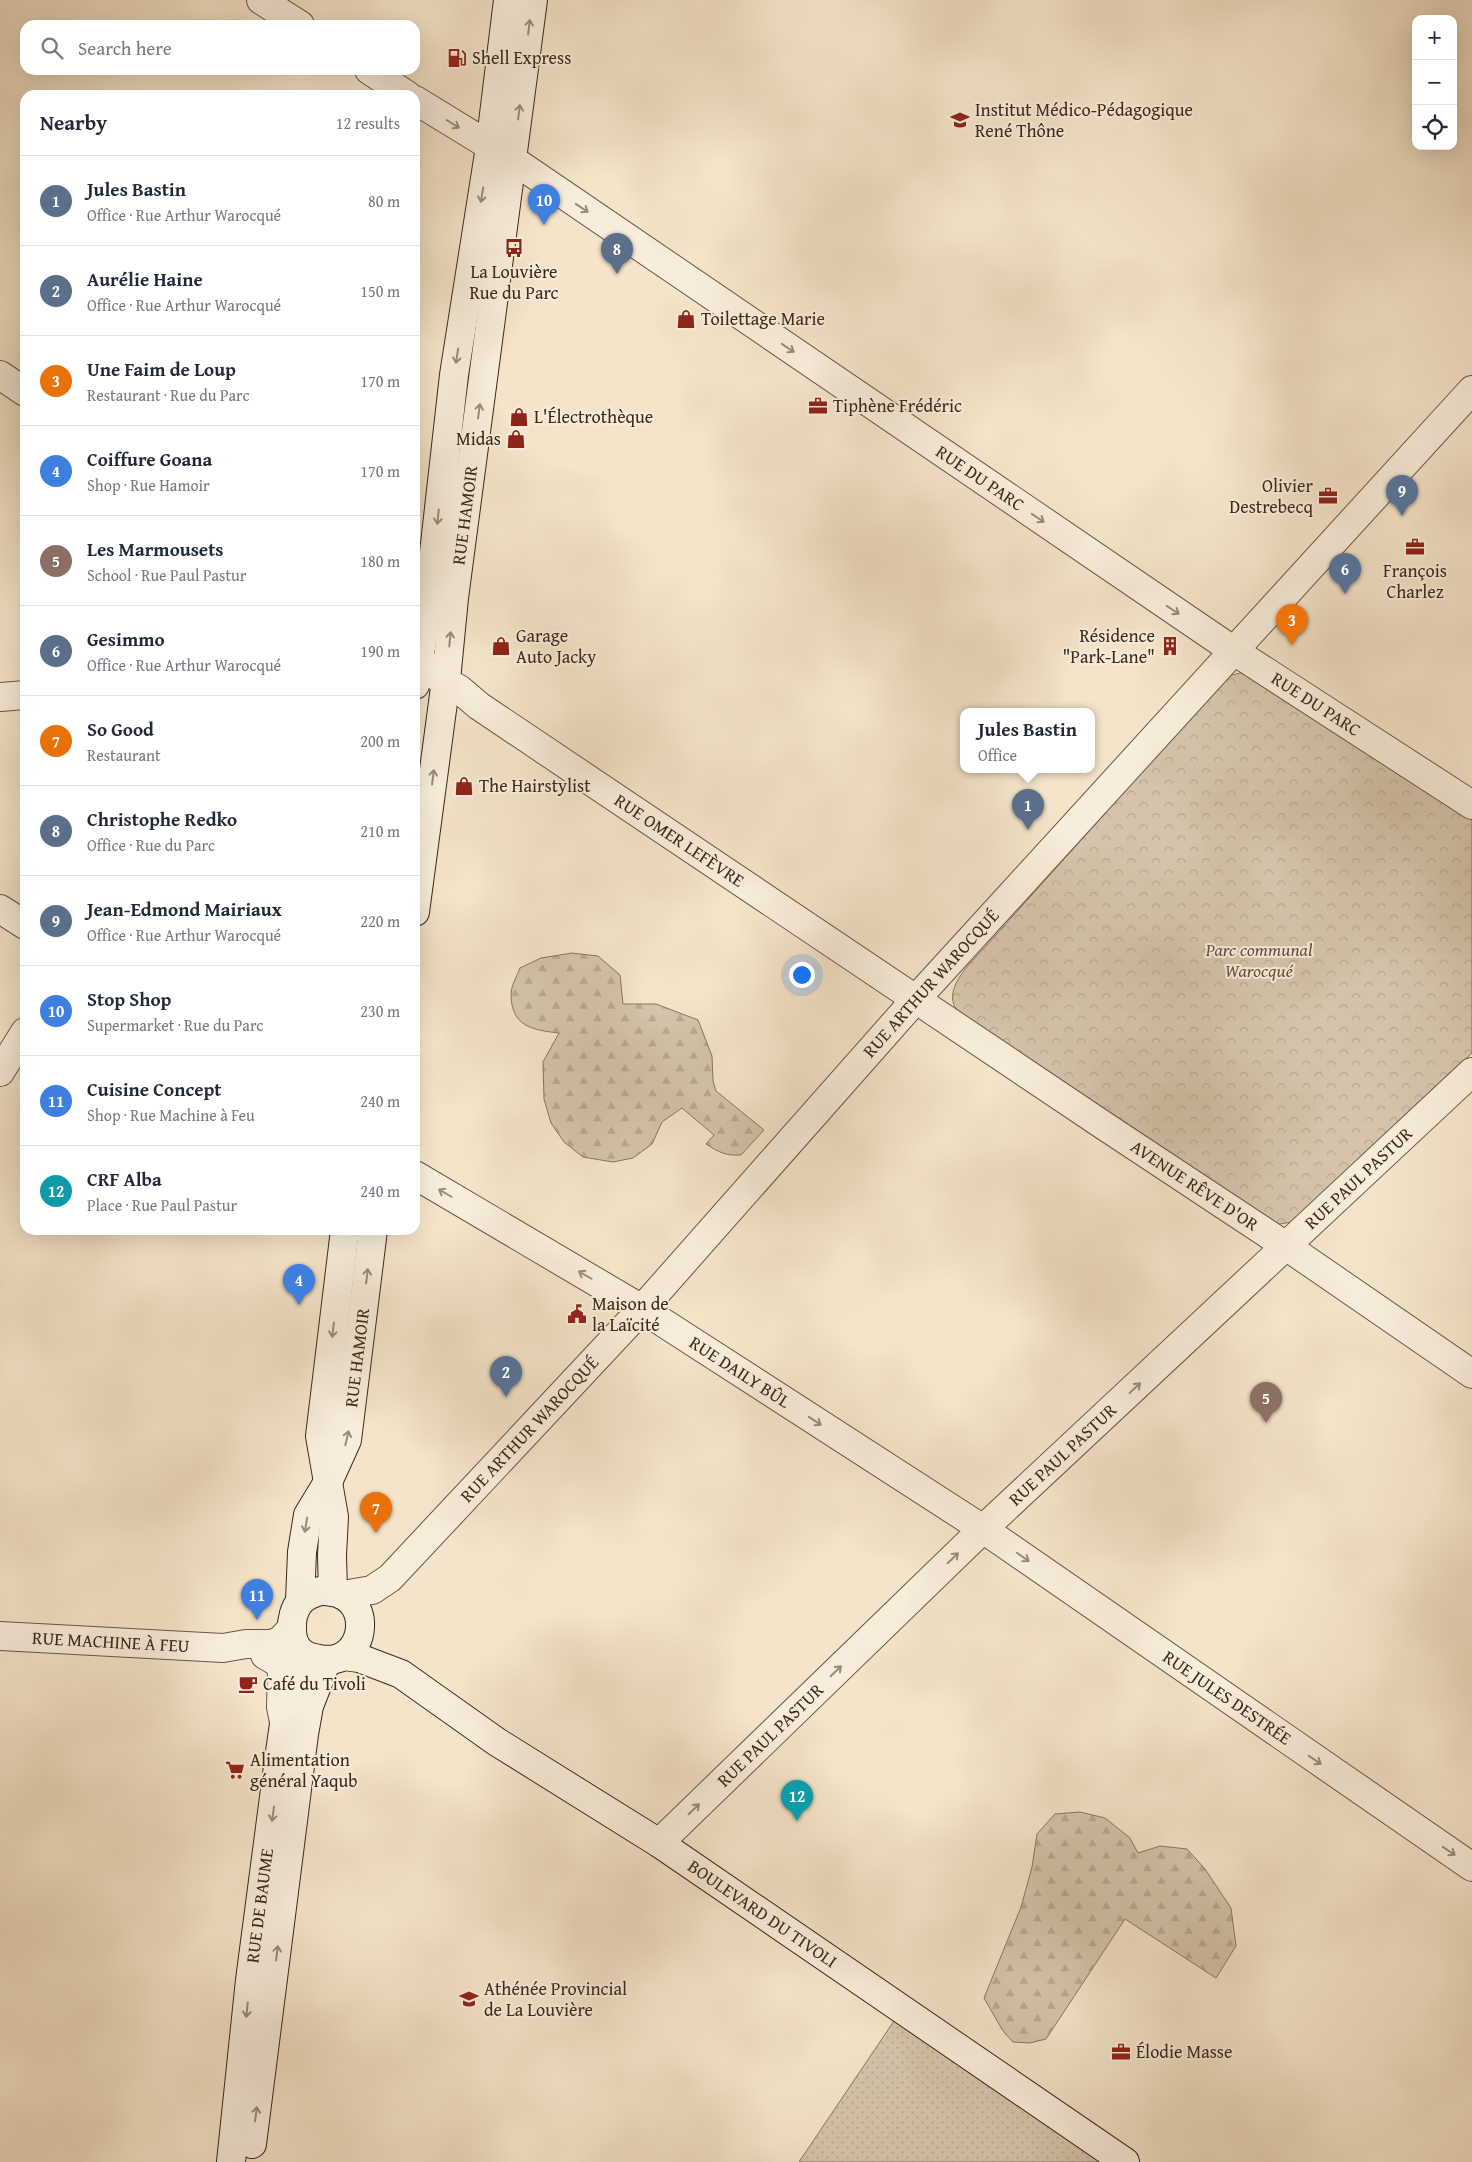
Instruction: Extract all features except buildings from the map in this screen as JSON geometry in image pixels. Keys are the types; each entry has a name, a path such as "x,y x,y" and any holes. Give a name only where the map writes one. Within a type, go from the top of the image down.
{"street":[{"path":"261,0 292,20"},
{"name":"RUE HAMOIR","path":"423,671 455,590 501,154 508,0"},
{"name":"RUE HAMOIR","path":"420,761 423,671 429,597 454,375 533,0"},
{"path":"377,75 400,90"},
{"name":"RUE DU PARC","path":"420,103 501,154 1234,651 1472,805"},
{"path":"0,375 20,389"},
{"name":"RUE ARTHUR WAROCQUÉ","path":"361,1628 390,1578 642,1309 916,999 1472,390"},
{"name":"RUE OMER LEFÈVRE","path":"423,671 916,999"},
{"path":"0,697 20,695"},
{"path":"0,909 20,922"},
{"name":"AVENUE RÊVE D'OR","path":"916,999 1103,1126 1286,1246 1472,1374"},
{"path":"0,1072 20,1040"},
{"name":"RUE PAUL PASTUR","path":"659,1843 983,1529 1472,1072"},
{"name":"RUE DAILY BÛL","path":"420,1178 642,1309 983,1529"},
{"name":"RUE HAMOIR","path":"338,1593 332,1555 334,1517 320,1436 344,1235"},
{"name":"RUE HAMOIR","path":"300,1601 302,1552 308,1515 328,1482 347,1440 371,1235"},
{"name":"RUE JULES DESTRÉE","path":"983,1529 1472,1867"},
{"name":"RUE ARTHUR WAROCQUÉ","path":"338,1593 372,1590 390,1578"},
{"path":"320,1591 338,1593 355,1606 361,1628 354,1646 313,1650 292,1617 300,1601 320,1591"},
{"name":"BOULEVARD DU TIVOLI","path":"361,1628 396,1672"},
{"name":"RUE MACHINE À FEU","path":"0,1636 223,1648 246,1644 272,1644 282,1640 313,1650"},
{"name":"RUE MACHINE À FEU","path":"223,1648 245,1655 286,1657 313,1650"},
{"name":"BOULEVARD DU TIVOLI","path":"313,1650 359,1658 396,1672 497,1742 659,1843 1125,2162"},
{"name":"RUE DE BAUME","path":"231,2162 250,1980 284,1724 313,1650"},
{"name":"RUE DE BAUME","path":"249,2162 309,1706 313,1650"},
{"path":"265,1655 279,1663 282,1672 281,1707 284,1724"}],"green space":[{"name":"Parc communal Warocqué","path":"1240,673 1255,676 1472,819 1472,1053 1292,1222 1280,1224 1265,1222 966,1022 956,1009 953,1001 956,983 968,966 1228,676"},
{"path":"572,953 598,956 620,975 623,1004 656,1004 698,1020 712,1056 713,1081 716,1091 764,1130 741,1155 722,1153 706,1144 714,1135 682,1108 662,1122 652,1144 633,1158 613,1162 583,1157 564,1142 551,1123 544,1099 543,1062 559,1033 532,1028 519,1020 512,1005 511,991 520,968 541,958"},
{"path":"1080,1812 1105,1818 1130,1838 1138,1853 1160,1846 1187,1849 1205,1869 1231,1908 1236,1946 1216,1978 1125,1919 1046,2039 1030,2043 1013,2042 1003,2031 984,1998 1021,1907 1032,1867 1037,1834 1055,1814"},
{"path":"902,2009 1125,2162 799,2162"}],"place":[{"name":"Shell Express","path":"457,58"},
{"name":"Institut Médico-Pédagogique René Thône","path":"960,120"},
{"name":"Stop Shop","path":"544,225"},
{"name":"La Louvière Rue du Parc","path":"514,248"},
{"name":"Christophe Redko","path":"617,274"},
{"name":"Toilettage Marie","path":"686,319"},
{"name":"Tiphène Frédéric","path":"818,406"},
{"name":"L'Électrothèque","path":"519,417"},
{"name":"Midas","path":"516,439"},
{"name":"Olivier Destrebecq","path":"1328,496"},
{"name":"Jean-Edmond Mairiaux","path":"1402,516"},
{"name":"François Charlez","path":"1415,547"},
{"name":"Gesimmo","path":"1345,594"},
{"name":"Une Faim de Loup","path":"1292,645"},
{"name":"Garage Auto Jacky","path":"501,646"},
{"name":"Résidence \"Park-Lane\"","path":"1170,646"},
{"name":"The Hairstylist","path":"464,786"},
{"name":"Jules Bastin","path":"1028,830"},
{"name":"Coiffure Goana","path":"299,1305"},
{"name":"Maison de la Laïcité","path":"577,1314"},
{"name":"Aurélie Haine","path":"506,1397"},
{"name":"Les Marmousets","path":"1266,1423"},
{"name":"So Good","path":"376,1533"},
{"name":"Cuisine Concept","path":"257,1620"},
{"name":"Café du Tivoli","path":"248,1684"},
{"name":"Alimentation général Yaqub","path":"235,1770"},
{"name":"CRF Alba","path":"797,1821"},
{"name":"Athénée Provincial de La Louvière","path":"469,1999"},
{"name":"Élodie Masse","path":"1121,2052"}]}
